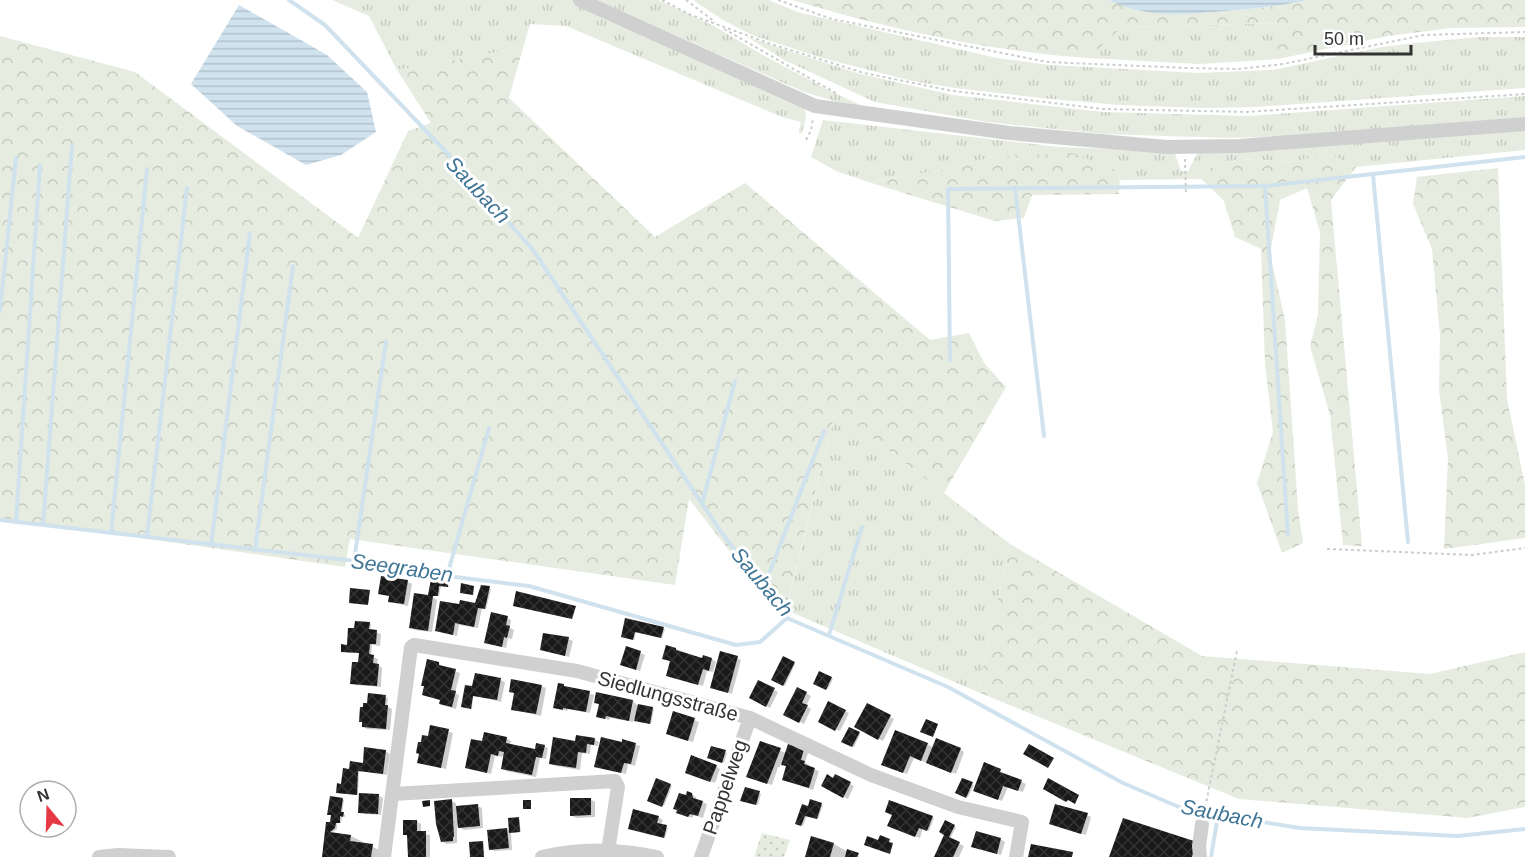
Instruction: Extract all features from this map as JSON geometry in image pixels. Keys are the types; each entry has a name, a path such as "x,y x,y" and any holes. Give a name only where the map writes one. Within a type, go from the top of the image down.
{"street":[{"path":"580,0 815,106 1009,134 1167,147 1239,146 1525,124"},
{"name":"Siedlungsstraße","path":"384,857 411,647 414,645 577,671 750,718 871,775 958,807 1022,822 1016,857"},
{"name":"Pappelweg","path":"701,857 750,718"},
{"path":"393,794 615,782 618,787 608,851"},
{"path":"1200,857 1202,824"},
{"path":"542,857 568,851 608,851 657,857"},
{"path":"99,857 118,855 168,857"}],"path":[{"path":"662,0 691,15 768,43 864,73 953,92 1103,108 1246,112 1525,94"},
{"path":"686,0 718,25 839,95"},
{"path":"778,0 832,19 1047,62 1187,68 1238,69 1283,64 1424,35 1525,32"},
{"path":"806,140 811,130 815,106"},
{"path":"1185,147 1186,195"},
{"path":"1327,549 1472,555 1525,548"},
{"path":"1206,803 1236,651"}],"green space":[{"path":"332,0 572,0 804,104 806,118 802,133 799,133 801,122 782,117 566,26 530,24 523,48 397,70 369,16"},
{"path":"596,0 658,0 714,26 761,54 861,105 848,105 804,92"},
{"path":"693,0 769,0 797,12 997,58 1050,65 1199,73 1273,70 1382,47 1415,43 1480,37 1525,37 1525,88 1256,107 1119,105 1041,98 912,81 822,58 752,35 723,20"},
{"path":"792,0 1108,0 1139,10 1180,14 1256,8 1308,0 1525,0 1525,27 1452,28 1388,36 1278,59 1277,23 1122,27 1089,58 1015,50 939,37 864,20"},
{"path":"1278,23 1278,59 1199,64 1089,58 1122,27"},
{"path":"0,36 135,72 358,238 408,131 431,123 397,70 523,48 509,98 655,237 745,183 930,340 969,333 984,363 1006,387 944,493 836,410 783,620 689,499 675,585 350,539 345,567 0,518"},
{"path":"747,37 860,74 953,95 1103,112 1248,116 1525,96 1525,117 1296,136 1228,138 1104,134 987,122 875,102 784,60"},
{"path":"823,120 1059,147 1167,151 1175,154 1181,171 1188,171 1198,152 1525,129 1525,150 1356,167 1329,154 1292,162 1239,159 1195,173 1201,179 1120,180 1119,172 993,157 948,169 868,182 836,171 811,157"},
{"path":"1073,153 1120,172 1119,194 1032,195 1024,218 995,221 868,182 948,169 993,157"},
{"path":"1329,154 1356,167 1331,200 1362,546 1343,545 1330,415 1310,346 1318,315 1320,232 1307,188 1280,200 1270,254 1285,320 1298,509 1303,543 1282,553 1257,483 1273,432 1265,364 1261,249 1235,237 1224,201 1195,173 1239,159 1292,162"},
{"path":"1498,168 1507,399 1525,485 1525,538 1444,549 1448,459 1439,390 1440,335 1432,249 1413,204 1417,177"},
{"path":"836,410 1010,544 978,692 786,610"},
{"path":"1010,544 1202,656 1430,674 1525,652 1525,807 1467,818 1239,799 978,692"},
{"path":"762,833 790,840 784,857 754,857"}],"water":[{"path":"1108,0 1308,0 1256,8 1166,14 1139,10"},
{"path":"239,5 327,55 367,92 376,132 341,155 306,165 237,126 191,84"}],"building":[{"path":"381,576 408,580 404,604 388,602 389,596 378,594"},
{"path":"431,579 448,582 448,587 439,586 438,596 433,596 428,631 409,628 414,593 428,595"},
{"path":"461,583 474,586 473,595 460,593"},
{"path":"481,585 490,586 485,609 478,608 474,627 455,623 453,635 435,631 440,601 459,604 460,600 475,603"},
{"path":"350,588 370,590 368,605 349,603"},
{"path":"516,591 576,606 572,619 513,606"},
{"path":"491,612 508,616 506,625 510,626 502,647 484,643"},
{"path":"625,618 664,627 661,638 635,632 633,640 621,637"},
{"path":"355,621 370,622 369,629 377,630 376,644 370,644 369,654 374,655 373,663 379,664 377,686 350,684 352,662 358,662 359,653 341,652 341,644 347,645 348,628 354,628"},
{"path":"543,633 569,637 565,656 540,650"},
{"path":"666,645 702,658 703,655 712,658 709,671 703,669 698,685 666,676 670,661 662,659"},
{"path":"626,646 641,651 636,670 620,665"},
{"path":"720,651 738,656 728,693 710,688"},
{"path":"783,656 795,662 783,686 771,680"},
{"path":"427,659 456,669 451,690 456,691 452,707 439,704 440,700 422,695 424,686 421,686"},
{"path":"819,671 832,677 826,690 813,684"},
{"path":"475,673 501,678 497,700 473,696 471,709 461,707 465,685 472,686"},
{"path":"511,679 542,685 536,714 511,710 514,693 509,692"},
{"path":"758,680 775,688 766,707 749,698"},
{"path":"558,683 590,691 586,712 553,708"},
{"path":"797,687 807,692 802,703 808,705 799,723 783,715"},
{"path":"596,692 633,700 629,721 606,716 605,719 596,717 599,704 594,703"},
{"path":"368,693 386,695 385,705 388,705 386,729 362,727 362,722 359,722 360,707 363,707 363,703 367,703"},
{"path":"828,701 846,710 835,731 818,722"},
{"path":"867,703 891,715 878,740 854,727"},
{"path":"638,704 653,707 650,724 634,721"},
{"path":"673,711 695,718 688,741 666,734"},
{"path":"926,719 938,724 933,737 920,732"},
{"path":"430,725 449,729 441,768 417,763 418,742 421,742 422,735 428,736"},
{"path":"849,727 860,732 852,747 841,742"},
{"path":"895,730 928,743 921,761 910,756 903,773 881,765"},
{"path":"484,732 507,737 506,743 535,749 536,743 545,745 542,758 536,757 532,775 501,769 504,752 499,751 498,756 491,754 487,773 465,768 471,739 482,741"},
{"path":"576,735 595,738 594,745 587,744 586,753 578,752 576,768 549,764 553,737 575,741"},
{"path":"601,737 636,743 631,764 624,763 621,773 594,767"},
{"path":"936,738 961,748 951,773 926,763"},
{"path":"760,741 781,748 767,784 746,777"},
{"path":"788,744 804,749 801,760 805,761 804,764 815,768 809,788 782,780 786,766 781,765"},
{"path":"1029,744 1054,758 1048,768 1023,754"},
{"path":"711,746 726,750 722,763 707,758"},
{"path":"364,747 386,750 383,774 358,771 357,795 336,793 337,783 341,784 343,768 349,769 350,761 363,763"},
{"path":"691,755 717,765 710,782 685,773"},
{"path":"984,762 1001,769 1000,772 1022,780 1018,791 1003,786 998,800 973,791"},
{"path":"827,774 833,778 835,774 851,782 843,798 821,786"},
{"path":"656,778 671,784 662,807 647,801"},
{"path":"962,778 973,782 966,798 955,793"},
{"path":"1048,778 1079,795 1075,804 1068,800 1066,802 1043,789"},
{"path":"745,787 760,791 756,805 740,801"},
{"path":"687,791 692,793 693,798 703,801 698,816 690,814 688,817 676,813 677,810 673,809 679,793 686,795"},
{"path":"359,793 379,794 378,814 358,813"},
{"path":"330,796 343,798 341,812 344,812 343,817 340,816 340,823 336,823 335,828 330,832 351,835 350,841 373,844 371,857 322,857 326,822 330,822 331,815 327,815"},
{"path":"570,798 591,798 591,815 570,816"},
{"path":"452,799 453,841 441,842 436,824 434,801"},
{"path":"810,799 822,803 817,819 805,816 801,826 795,824 802,804 808,806"},
{"path":"430,800 430,806 423,807 422,801"},
{"path":"523,800 531,800 531,809 523,809"},
{"path":"889,800 933,816 927,831 919,828 915,837 887,826 892,815 885,812"},
{"path":"478,804 480,826 458,828 456,806"},
{"path":"1055,804 1088,813 1081,834 1049,824"},
{"path":"633,809 659,816 657,823 667,825 664,838 628,829"},
{"path":"519,817 520,832 509,833 508,818"},
{"path":"1123,818 1197,842 1192,857 1109,857"},
{"path":"403,820 417,820 417,831 426,831 426,857 408,857 407,835 403,835"},
{"path":"945,820 955,825 949,837 960,842 953,857 934,857 944,835 939,832"},
{"path":"507,828 509,848 489,850 487,830"},
{"path":"976,831 1001,838 997,854 971,847"},
{"path":"880,835 890,839 889,842 893,843 890,854 864,845 867,836 878,840"},
{"path":"811,836 834,843 830,857 805,857"},
{"path":"483,841 484,857 470,857 469,842"},
{"path":"1031,844 1073,852 1072,857 1028,857"},
{"path":"847,849 859,853 857,857 845,857"}],"waterway":[{"name":"Saubach","path":"289,0 325,25 450,156 533,250 721,532 787,618 948,687 1123,783 1186,810 1300,828 1457,836 1525,829"},
{"path":"43,525 72,146"},
{"path":"950,360 948,189 1265,186 1525,157"},
{"path":"0,311 16,158"},
{"path":"16,522 40,165"},
{"path":"111,533 147,169"},
{"path":"1373,175 1408,542"},
{"path":"1265,186 1288,535"},
{"path":"147,537 187,188"},
{"path":"1015,188 1044,436"},
{"path":"211,545 250,233"},
{"path":"255,550 293,266"},
{"path":"354,561 386,341"},
{"path":"702,504 735,381"},
{"path":"447,576 489,428"},
{"path":"764,587 824,431"},
{"name":"Seegraben","path":"0,520 347,560 529,586 736,645 760,642 787,618"},
{"path":"829,635 862,527"},
{"path":"1211,857 1218,815"}]}
